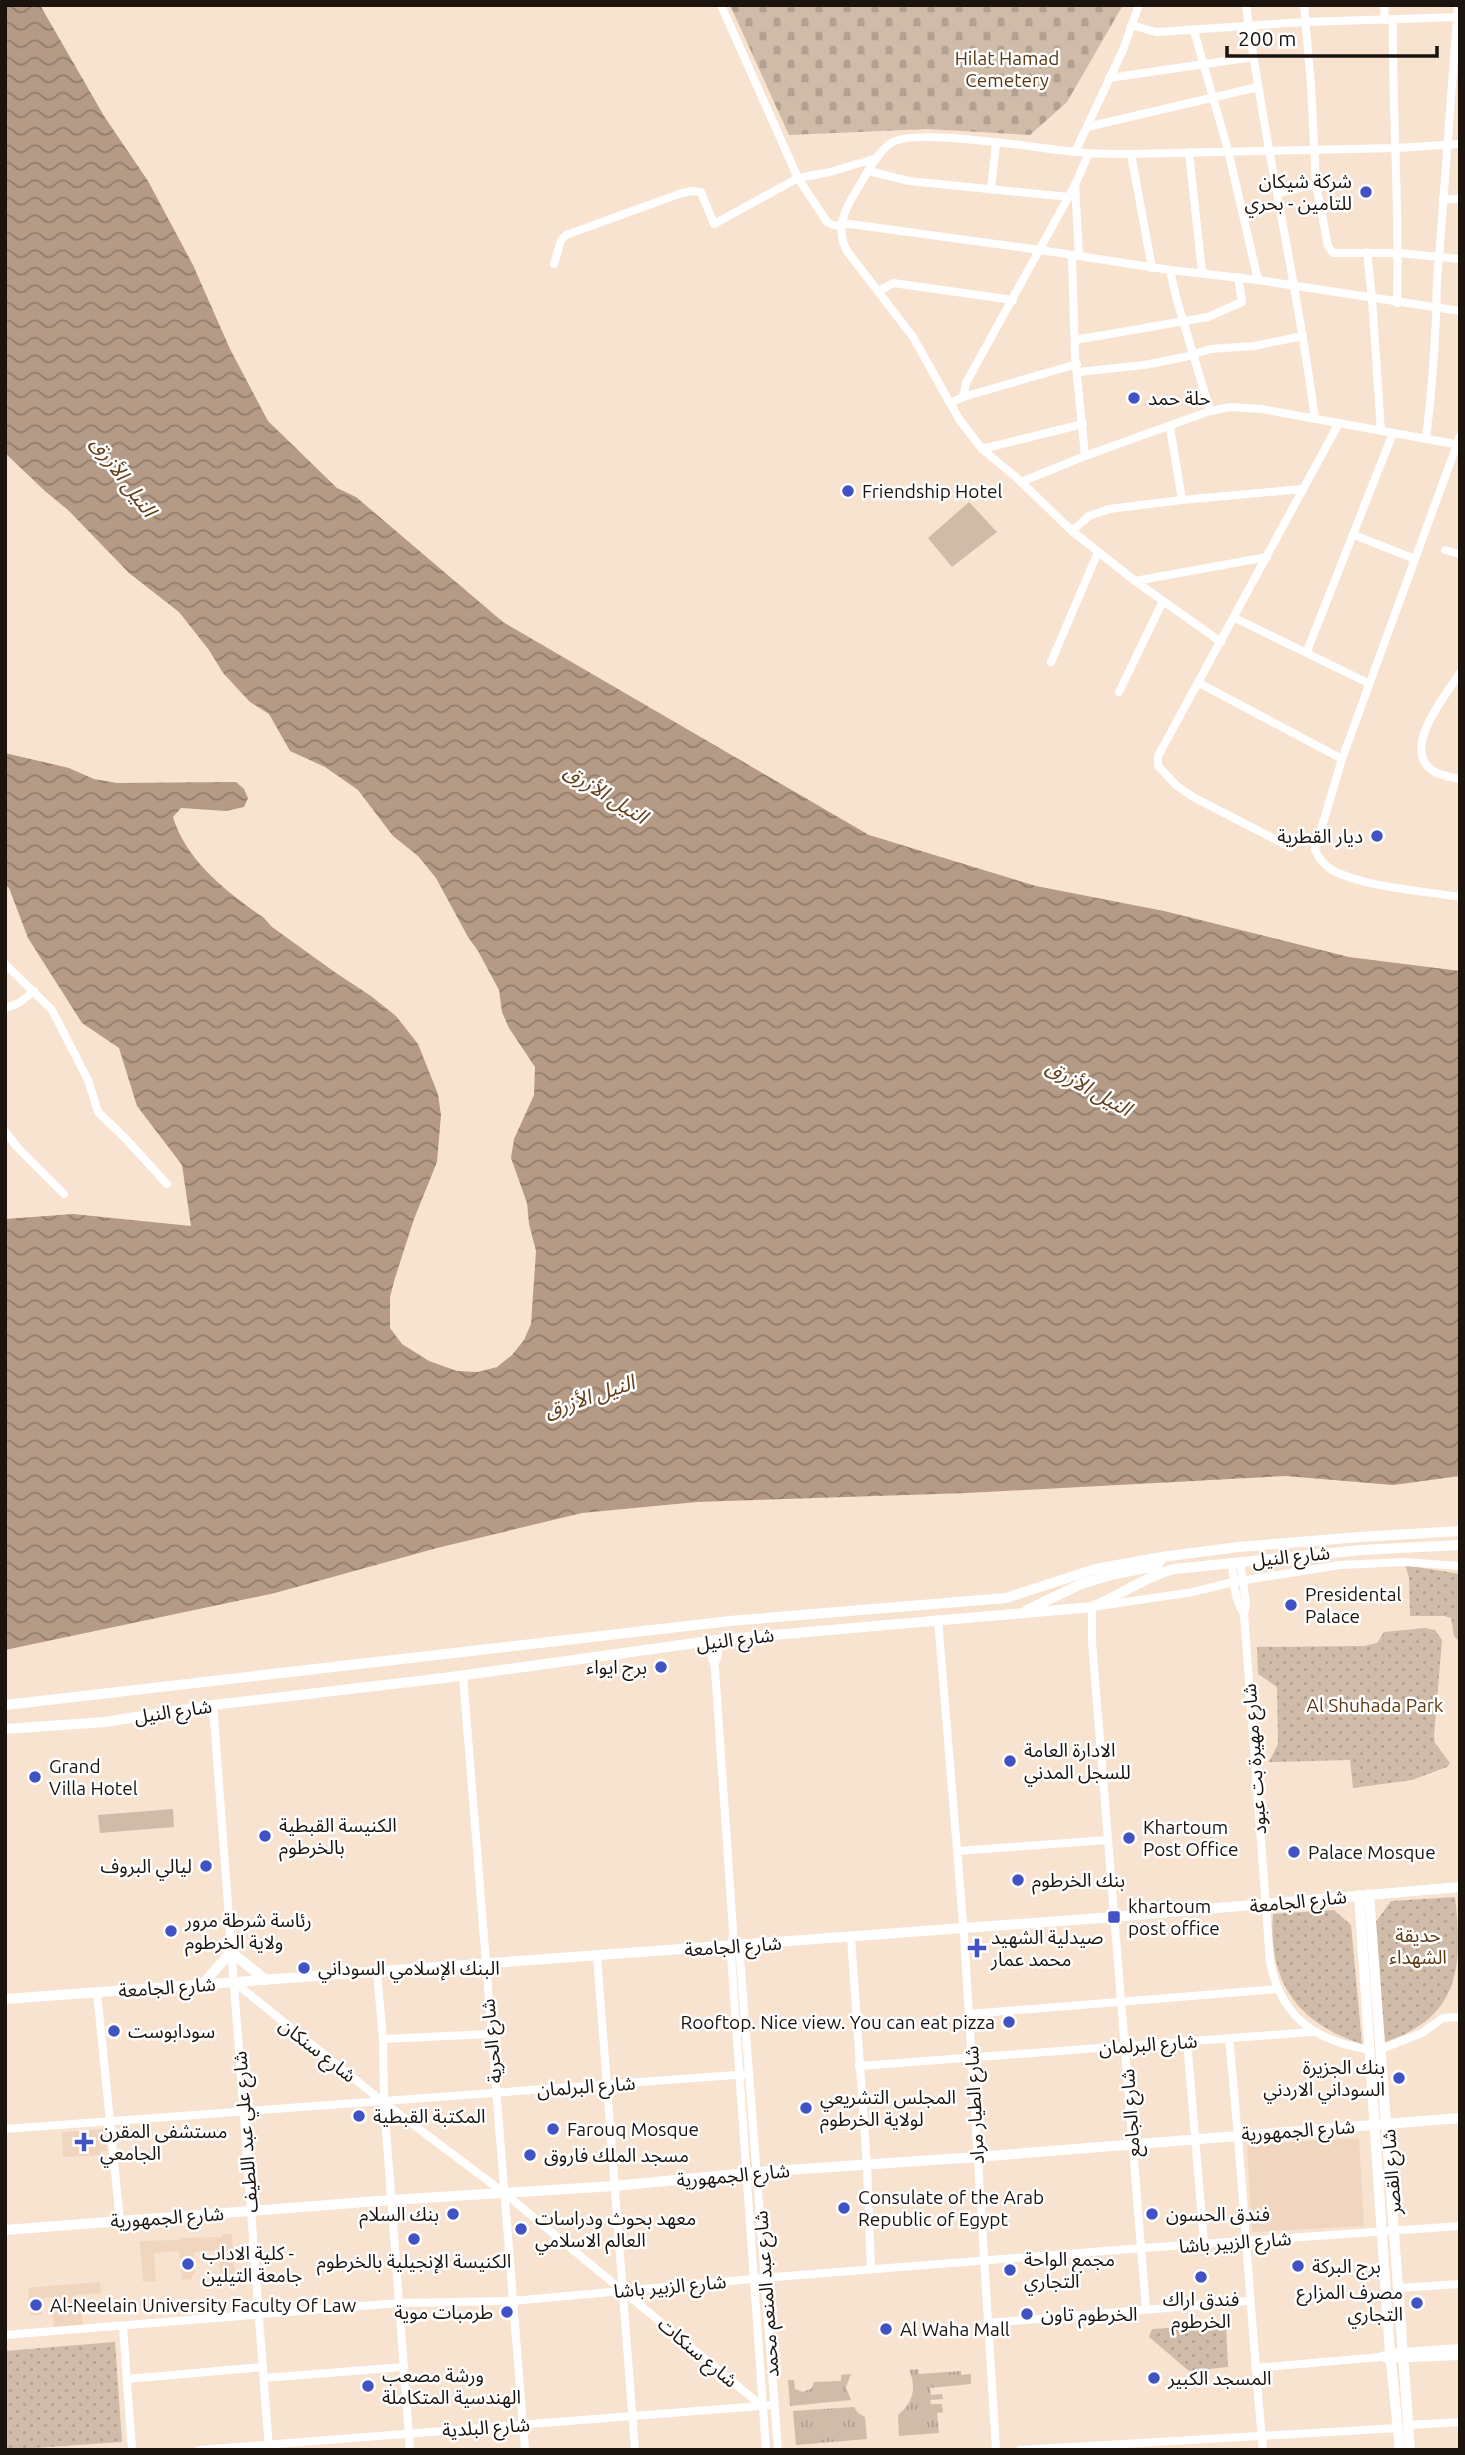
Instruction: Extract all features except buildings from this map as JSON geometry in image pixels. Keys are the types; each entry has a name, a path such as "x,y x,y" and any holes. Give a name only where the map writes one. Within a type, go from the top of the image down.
{"main road":[{"name":"شارع النيل","path":"5,1705 814,1613 1006,1598 1095,1569 1162,1557 1360,1536 1460,1531"},
{"name":"شارع النيل","path":"5,1729 105,1722 213,1705 713,1641 1091,1607 1163,1572 1361,1550 1460,1545"},
{"path":"1234,1548 1236,1562"},
{"path":"1020,1613 1081,1584 1157,1566 1162,1557"},
{"path":"810,1631 819,1623 819,1616 814,1613"},
{"name":"شارع الجامعة","path":"5,1999 1114,1917 1460,1887"},
{"name":"شارع القصر","path":"1364,1894 1375,2049 1375,2124 1387,2357 1400,2450"},
{"path":"202,1985 231,1952 266,1980"},
{"name":"شارع القصر","path":"1375,2049 1388,2123 1410,2450"},
{"name":"شارع الجمهورية","path":"5,2230 251,2210 614,2186 1460,2118"}],"street":[{"path":"721,5 798,178 827,222 840,226 850,224 1040,250 1170,271 1238,277 1460,311"},
{"path":"1075,152 1123,50 1139,5"},
{"path":"1246,5 1315,419"},
{"path":"1304,5 1316,184 1328,246 1334,253 1399,253 1460,259"},
{"path":"1384,5 1389,20 1395,148 1399,253 1397,303"},
{"path":"1426,439 1433,382 1437,308 1435,281 1447,145 1456,88 1458,5"},
{"path":"1131,25 1156,32 1306,22 1459,17"},
{"path":"1194,31 1228,150 1258,280"},
{"path":"1109,78 1253,57"},
{"path":"1087,127 1258,87"},
{"path":"1222,642 1135,581 1072,531 982,449 966,430 913,337 843,244 840,226 852,199 877,158 891,143 911,137 1075,152 1131,154 1460,144"},
{"path":"991,190 996,143"},
{"path":"1189,152 1202,272"},
{"path":"963,397 966,383 1069,197 1089,153"},
{"path":"1131,154 1152,268"},
{"path":"554,264 558,246 566,235 679,194 701,192 714,224 798,178 877,158"},
{"path":"869,171 896,179 1069,197"},
{"path":"1278,193 1316,184"},
{"path":"1075,185 1075,340 1085,456"},
{"path":"1443,199 1460,199"},
{"path":"1367,252 1381,431"},
{"path":"1170,271 1210,411"},
{"path":"1075,340 1208,317 1241,302 1238,277"},
{"path":"879,291 893,283 1013,300"},
{"path":"950,403 963,397 1077,368 1144,365 1210,349 1254,346 1303,336"},
{"path":"1021,482 1210,411 1231,407 1458,442 1368,682 1315,850 1320,861 1332,870 1350,877 1460,897"},
{"path":"1290,847 1193,797 1177,786 1158,766 1161,747 1222,642 1339,423"},
{"path":"982,449 1083,424"},
{"path":"1170,427 1182,500"},
{"path":"1307,652 1393,433"},
{"path":"1072,531 1088,516 1097,512 1182,500 1303,489"},
{"path":"1353,535 1415,559"},
{"path":"1445,550 1460,554"},
{"path":"1051,662 1098,552"},
{"path":"1135,581 1267,557"},
{"path":"1119,692 1163,601"},
{"path":"1235,618 1368,682"},
{"path":"1460,673 1427,725 1421,749 1424,761 1430,769 1440,775 1460,779"},
{"path":"1199,683 1342,759"},
{"path":"5,964 52,1010 88,1080 98,1112 167,1184"},
{"path":"5,1008 19,1003 34,991"},
{"path":"5,1131 17,1147 64,1194"},
{"path":"1236,1562 1243,1581 1246,1603 1244,1614"},
{"path":"1236,1562 1233,1582 1238,1605 1244,1614"},
{"path":"1091,1607 1193,1592 1300,1570 1360,1563 1404,1562 1460,1566"},
{"name":"شارع الجامع","path":"1091,1607 1107,1840 1146,2309"},
{"name":"شارع مهيرة بت عبود","path":"1244,1614 1270,1962 1278,1989"},
{"name":"شارع الطيار مراد","path":"938,1619 963,1928 996,2450"},
{"name":"شارع عبد المنعم محمد","path":"713,1641 744,2075 752,2173 765,2278 778,2450"},
{"name":"شارع الحرية","path":"463,1675 525,2450"},
{"name":"شارع علي عبد اللطيف","path":"213,1705 264,2378 265,2447"},
{"path":"957,1851 1107,1840"},
{"path":"851,1937 872,2269"},
{"path":"597,1955 635,2450"},
{"path":"377,1972 410,2450"},
{"name":"شارع سنكان","path":"234,1982 384,2102 503,2192"},
{"path":"969,2014 1278,1989 1290,2008 1312,2032 1344,2045 1375,2049 1403,2042 1443,2018 1460,2017"},
{"path":"97,1992 120,2221"},
{"name":"شارع البرلمان","path":"859,2066 1312,2032"},
{"path":"383,2039 491,2034"},
{"path":"1229,2039 1263,2450"},
{"path":"1188,2041 1203,2243"},
{"name":"شارع البرلمان","path":"5,2129 744,2075"},
{"name":"شارع عبد المنعم محمد","path":"752,2173 766,2450"},
{"name":"شارع سنكات","path":"503,2192 762,2406"},
{"name":"شارع الزبير باشا","path":"5,2335 399,2303 512,2301 1203,2243 1460,2227"},
{"path":"1399,2288 1460,2284"},
{"path":"988,2323 1249,2301"},
{"path":"123,2326 132,2450"},
{"path":"760,2336 770,2336"},
{"path":"1403,2356 1460,2348"},
{"path":"1255,2368 1403,2356 1460,2356"},
{"path":"127,2379 263,2367"},
{"path":"264,2378 404,2367"},
{"name":"شارع البلدية","path":"199,2450 265,2447 774,2405"},
{"path":"1409,2425 1460,2422"},
{"path":"1020,2450 1156,2445 1261,2435 1398,2428"}],"shaded area":[{"name":"مستشفى المقرن الجامعي","path":"105,2129 107,2151 101,2151 101,2155 63,2157 62,2132"},
{"path":"1359,2138 1364,2226 1252,2232 1247,2145"},
{"name":"كلية الاداب - جامعة التيلين","path":"222,2234 232,2234 235,2277 221,2278 218,2250 194,2252 195,2275 192,2275 192,2279 182,2280 179,2251 154,2253 156,2281 143,2282 140,2241 222,2237"},
{"name":"Al-Neelain University Faculty Of Law","path":"100,2282 101,2293 76,2295 76,2301 72,2302 73,2305 81,2305 83,2326 54,2328 52,2307 64,2306 65,2302 61,2302 60,2297 42,2298 42,2315 30,2315 28,2289"}],"green space":[{"name":"Hilat Hamad Cemetery","path":"730,5 1123,5 1067,102 1030,135 928,129 789,135"},
{"path":"969,502 997,532 952,567 928,538"},
{"path":"1405,1565 1460,1574 1460,1642 1454,1636 1451,1618 1410,1616 1409,1577"},
{"name":"Al Shuhada Park","path":"1425,1628 1435,1630 1442,1640 1434,1736 1435,1743 1450,1763 1447,1767 1412,1780 1353,1788 1350,1760 1269,1762 1278,1744 1277,1687 1258,1674 1257,1647 1364,1646 1377,1643 1384,1632"},
{"path":"173,1809 174,1827 100,1833 98,1815"},
{"name":"حديقة الشهداء","path":"1455,1897 1458,1946 1451,1987 1441,2005 1427,2020 1382,2043 1375,1923 1391,1901"},
{"name":"حديقة الشهداء","path":"1334,1910 1351,1925 1362,2044 1339,2035 1304,2012 1291,1997 1276,1960 1273,1914"},
{"path":"1226,2325 1228,2367 1189,2371 1149,2337 1152,2329"},
{"path":"115,2342 122,2442 5,2450 5,2351"},
{"path":"918,2369 919,2374 961,2371 961,2375 971,2374 971,2384 930,2388 931,2395 942,2394 943,2399 930,2400 931,2404 942,2404 943,2412 937,2413 939,2433 899,2436 898,2415 910,2400 913,2389 909,2370"},
{"path":"851,2374 846,2387 851,2400 790,2406 788,2380 794,2380 795,2389 803,2392 812,2388 814,2382 841,2381 841,2375"},
{"path":"854,2407 865,2417 867,2439 796,2445 793,2411"}],"water":[{"name":"النيل الأزرق","path":"5,5 40,5 104,116 148,181 193,265 230,349 268,421 337,488 356,497 503,622 869,835 1036,886 1164,911 1349,957 1460,971 1460,1476 1393,1485 1286,1476 967,1493 697,1502 582,1513 437,1548 275,1593 5,1650 5,1219 73,1214 191,1226 182,1165 137,1106 119,1048 82,1023 28,938 9,888 5,885 5,753 117,783 236,782 244,789 248,798 244,807 226,811 181,808 173,817 188,848 210,875 236,898 396,1016 418,1044 438,1094 441,1115 437,1162 414,1219 390,1297 390,1328 402,1344 429,1361 457,1371 478,1372 497,1367 512,1355 524,1340 531,1324 536,1251 527,1203 511,1158 514,1139 534,1095 535,1067 509,1028 502,1012 499,990 436,878 418,856 393,836 358,790 325,767 290,751 269,714 250,702 223,673 209,650 179,612 129,573 68,510 5,453"}],"place":[{"name":"شركة شيكان للتامين - بحري","path":"1366,192"},
{"name":"حلة حمد","path":"1134,398"},
{"name":"Friendship Hotel","path":"848,491"},
{"name":"ديار القطرية","path":"1377,836"},
{"name":"Presidental Palace","path":"1291,1605"},
{"name":"برج ايواء","path":"661,1667"},
{"name":"الادارة العامة للسجل المدني","path":"1010,1761"},
{"name":"Grand Villa Hotel","path":"35,1777"},
{"name":"الكنيسة القبطية بالخرطوم","path":"265,1836"},
{"name":"Khartoum Post Office","path":"1129,1838"},
{"name":"Palace Mosque","path":"1294,1852"},
{"name":"ليالي البروف","path":"206,1866"},
{"name":"بنك الخرطوم","path":"1018,1880"},
{"name":"khartoum post office","path":"1114,1917"},
{"name":"رئاسة شرطة مرور ولاية الخرطوم","path":"171,1931"},
{"name":"صيدلية الشهيد محمد عمار","path":"977,1948"},
{"name":"البنك الإسلامي السوداني","path":"304,1968"},
{"name":"Rooftop. Nice view. You can eat pizza","path":"1009,2022"},
{"name":"سودابوست","path":"114,2031"},
{"name":"بنك الجزيرة السوداني الاردني","path":"1399,2078"},
{"name":"المجلس التشريعي لولاية الخرطوم","path":"806,2108"},
{"name":"المكتبة القبطية","path":"359,2116"},
{"name":"Farouq Mosque","path":"553,2129"},
{"name":"مستشفى المقرن الجامعي","path":"84,2142"},
{"name":"مسجد الملك فاروق","path":"530,2155"},
{"name":"Consulate of the Arab Republic of Egypt","path":"844,2208"},
{"name":"بنك السلام","path":"453,2214"},
{"name":"فندق الحسون","path":"1152,2214"},
{"name":"معهد بحوث ودراسات العالم الاسلامي","path":"521,2229"},
{"name":"الكنيسة الإنجيلية بالخرطوم","path":"414,2239"},
{"name":"كلية الاداب - جامعة التيلين","path":"188,2264"},
{"name":"برج البركة","path":"1298,2266"},
{"name":"مجمع الواحة التجاري","path":"1010,2270"},
{"name":"فندق اراك الخرطوم","path":"1201,2277"},
{"name":"مصرف المزارع التجاري","path":"1417,2303"},
{"name":"Al-Neelain University Faculty Of Law","path":"36,2305"},
{"name":"طرمبات موية","path":"507,2312"},
{"name":"الخرطوم تاون","path":"1027,2314"},
{"name":"Al Waha Mall","path":"886,2329"},
{"name":"المسجد الكبير","path":"1154,2378"},
{"name":"ورشة مصعب الهندسية المتكاملة","path":"368,2386"}]}
